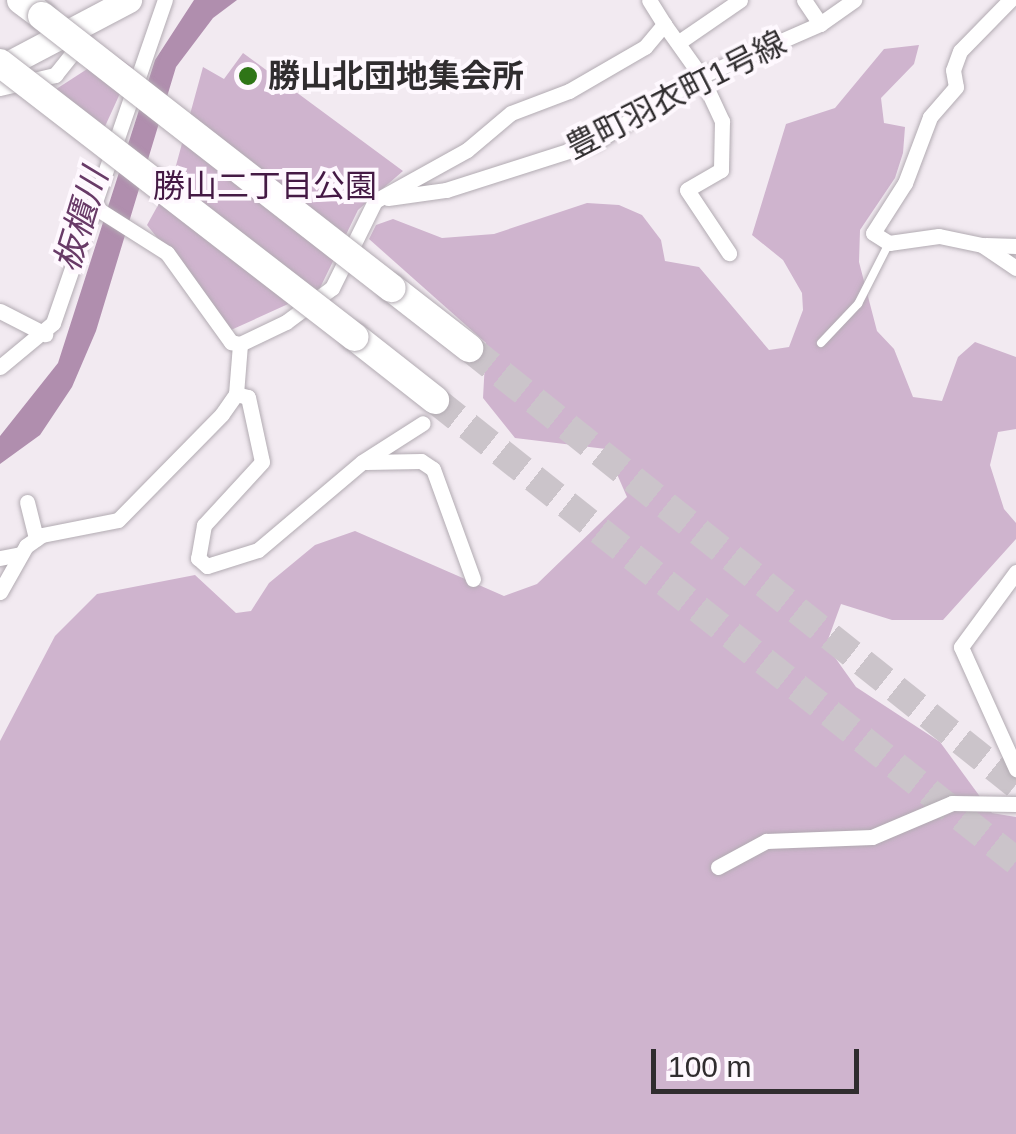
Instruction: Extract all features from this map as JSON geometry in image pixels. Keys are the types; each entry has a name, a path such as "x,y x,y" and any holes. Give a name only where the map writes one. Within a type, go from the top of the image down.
{"highway":[{"path":"32,8 469,348"},
{"path":"0,65 354,337 429,411"}],"main road":[{"path":"0,65 100,18 129,0"}],"street":[{"path":"0,367 45,334 72,280 99,209 165,0"},
{"path":"649,0 701,76 722,122 721,170 687,190 729,253"},
{"path":"680,42 740,0"},
{"path":"804,0 820,24"},
{"name":"豊町羽衣町1号線","path":"374,200 446,190 596,142 701,76 820,24 854,0"},
{"path":"1010,0 960,51 953,70 956,87 930,117 905,184 873,233 889,243 938,236 982,245 1016,246"},
{"path":"0,88 55,75 100,18"},
{"path":"99,209 168,253 231,342 240,344 332,288 374,200 467,150 511,113 570,91 645,47 664,24"},
{"path":"982,245 1016,268"},
{"path":"0,311 45,334"},
{"path":"0,592 21,554 36,539 118,520 236,394 240,344"},
{"path":"236,394 248,397 262,462 204,525 198,558 206,566 258,550 429,411"},
{"path":"362,462 420,460 432,469 473,579"},
{"path":"27,502 36,539"},
{"path":"0,558 21,554"},
{"path":"1016,572 961,647 1016,769"},
{"path":"718,867 766,841 872,837 952,803 1016,804"}],"lane":[{"path":"821,343 858,304 889,243"}],"green space":[{"path":"919,45 914,64 881,98 884,123 905,127 903,153 895,178 860,230 859,262 877,331 894,349 913,397 942,401 958,357 975,342 1016,357 1016,429 998,432 990,465 1004,509 1016,523 1016,539 943,620 892,620 841,604 826,645 856,687 940,742 992,813 1016,817 1016,1134 0,1134 0,741 55,636 97,594 195,575 236,613 251,611 269,583 315,545 355,531 504,596 537,584 627,497 606,449 515,438 483,398 486,343 369,239 376,225 393,219 442,238 494,234 587,203 619,205 642,215 661,240 665,261 699,267 769,350 789,347 803,310 802,293 783,260 752,235 786,124 835,108 884,49"},
{"path":"112,53 132,67 97,144 33,104"},
{"name":"勝山二丁目公園","path":"243,53 403,171 358,210 319,290 231,330 147,225 172,180 203,67 224,79"}],"shaded area":[{"path":"194,0 237,0 213,18 176,67 96,331 72,387 40,435 0,464 0,436 58,363 155,60"}],"tunnel":[{"path":"469,348 1016,785"},
{"path":"435,400 1016,861"}],"place":[{"name":"勝山北団地集会所","path":"248,76"}],"water label":[{"name":"板櫃川","path":"81,220"}]}
